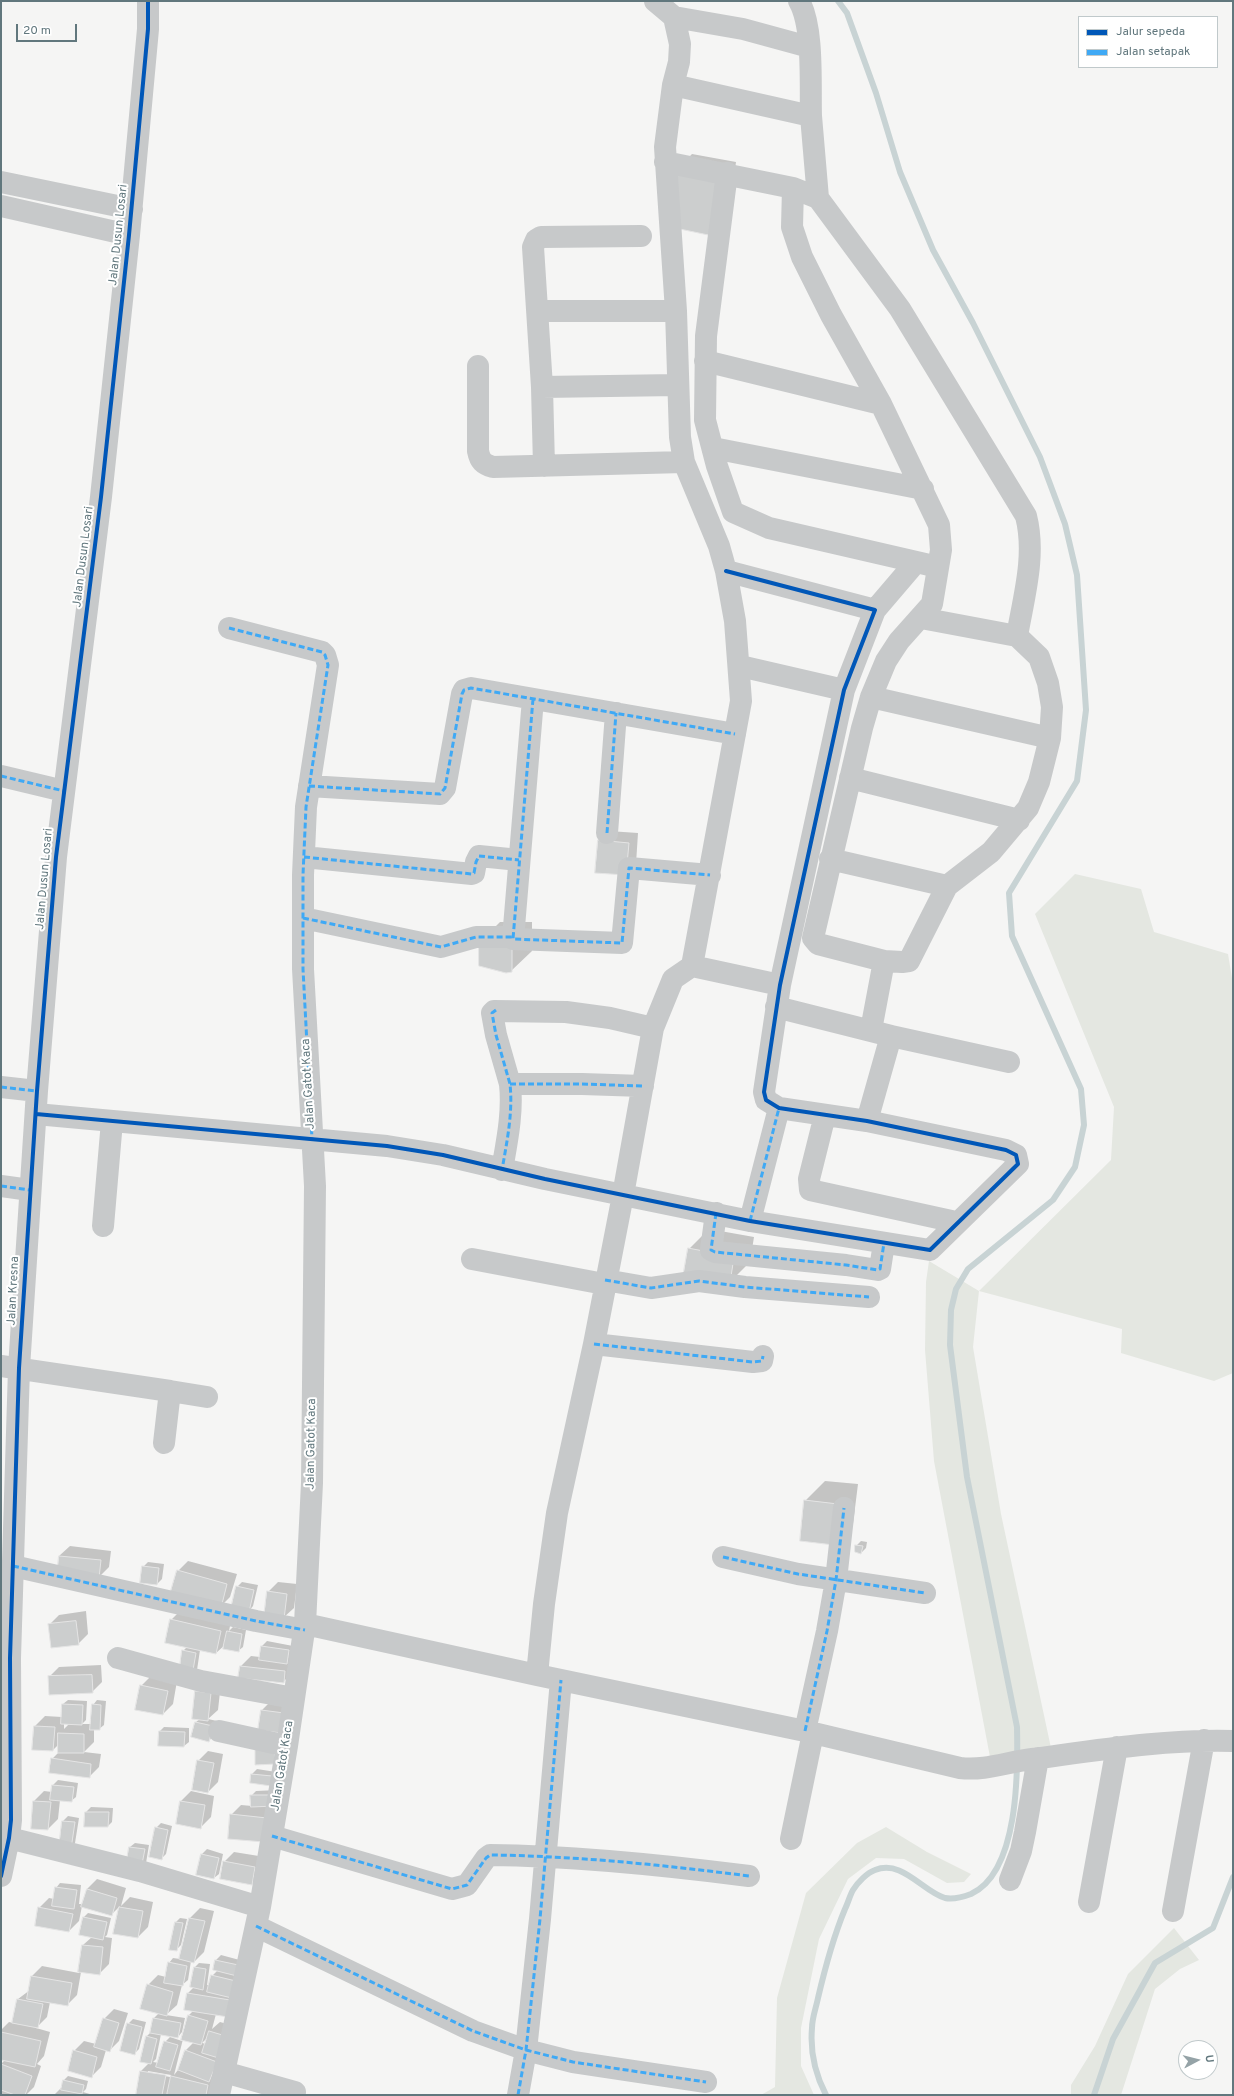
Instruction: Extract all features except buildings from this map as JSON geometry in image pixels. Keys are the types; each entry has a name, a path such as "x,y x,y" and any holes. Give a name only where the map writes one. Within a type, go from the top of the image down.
{"street":[{"name":"Jalan Dusun Losari","path":"36,1114 56,857 101,497 132,209 148,30 148,1"},
{"path":"655,1 674,17 743,29 809,47"},
{"path":"806,4 811,116 818,198 900,309 1026,516 1030,534 1030,562 1017,636"},
{"path":"537,1675 544,1604 556,1513 594,1344 653,1028 673,979 692,966 742,701 735,621 726,571 719,546 684,462 680,437 677,385 676,311 665,162 665,147 673,85 679,62 680,44 674,17"},
{"path":"673,85 811,116"},
{"path":"665,162 727,173 793,188 818,198"},
{"path":"727,173 709,307 705,361 705,420 733,512 769,528 938,567"},
{"path":"1,182 132,209"},
{"path":"793,188 792,227 802,257 830,315 882,404 939,525 941,550 932,604 899,641 886,661 871,697 830,859 813,938 818,944 884,961 909,961 947,886 990,852 1028,808 1039,782 1050,738 1052,707 1045,671 1039,657 1017,636 921,618"},
{"path":"1,206 129,235"},
{"path":"544,466 542,387 533,247 536,240 541,237 641,236"},
{"path":"538,311 676,311"},
{"path":"705,361 882,404"},
{"path":"478,366 478,451 479,459 484,465 493,467 684,462"},
{"path":"542,387 677,385"},
{"path":"713,448 923,489"},
{"path":"36,1114 387,1146 443,1155 502,1170 750,1220 930,1250 956,1222 1018,1164 1016,1155 1006,1150 867,1121 779,1108 766,1100 764,1092 780,985 844,690 875,610 916,562"},
{"path":"726,571 875,610"},
{"name":"Jalan Gatot Kaca","path":"219,2095 258,1916 287,1746 305,1627 312,1483 316,1186 303,969 304,857 306,807 328,665 325,655 322,652 229,628"},
{"path":"740,666 844,690"},
{"path":"309,786 440,794 445,788 462,694 464,690 471,688 735,734"},
{"path":"871,697 1050,738"},
{"path":"513,938 533,699"},
{"path":"607,833 616,713"},
{"path":"1,776 64,791"},
{"path":"850,778 1019,820"},
{"path":"304,857 472,874 474,873 479,856 519,860"},
{"path":"830,859 947,886"},
{"path":"303,918 440,947 476,937 513,938 514,940 622,943 629,868 710,875"},
{"path":"870,1030 884,961"},
{"path":"692,966 780,985"},
{"path":"776,1007 891,1036 1010,1062"},
{"path":"502,1170 511,1113 510,1084 494,1028 492,1013 496,1010 566,1012 610,1018 653,1028"},
{"path":"867,1121 891,1036"},
{"path":"510,1084 643,1086"},
{"path":"1,1087 37,1091"},
{"path":"750,1220 779,1108"},
{"name":"Jalan Kresna","path":"1,1876 9,1838 10,1658 13,1566 8,1503 10,1367 30,1190 36,1114"},
{"path":"824,1115 809,1179 810,1190 956,1222"},
{"path":"102,1226 112,1121"},
{"path":"1,1186 30,1190"},
{"path":"716,1213 711,1250 715,1252 846,1265 878,1270 880,1269 884,1243"},
{"path":"472,1260 651,1288 699,1281 745,1287 869,1297"},
{"path":"594,1344 753,1362 762,1361 763,1356"},
{"path":"10,1367 207,1397"},
{"path":"164,1443 170,1391"},
{"path":"791,1839 836,1580 844,1508"},
{"path":"723,1557 798,1574 925,1593"},
{"path":"13,1566 256,1621 305,1627 809,1732 960,1768 977,1770 1001,1764 1117,1747 1204,1740 1233,1741"},
{"path":"118,1658 201,1681 294,1698"},
{"path":"518,2095 526,2050 546,1856 561,1680"},
{"path":"219,1731 287,1746"},
{"path":"1173,1911 1204,1740"},
{"path":"1088,1902 1117,1747"},
{"path":"1010,1880 1022,1844 1034,1759"},
{"path":"272,1836 452,1889 467,1885 486,1858 490,1855 546,1856 679,1867 749,1876"},
{"path":"9,1838 140,1871 258,1916 474,2030 526,2050 573,2062 706,2082"},
{"path":"224,2072 295,2092"}],"shaded area":[{"path":"1075,874 1141,889 1154,932 1228,954 1233,984 1233,1373 1214,1381 1121,1353 1122,1329 979,1291 1111,1160 1114,1107 1035,914"},
{"path":"929,1261 979,1291 973,1347 1001,1514 1051,1748 990,1757 934,1461 925,1350 926,1282"},
{"path":"886,1827 927,1852 971,1874 964,1882 947,1883 904,1859 876,1858 848,1879 819,1939 801,2028 801,2066 814,2095 761,2095 775,2087 777,1998 806,1893 857,1843"},
{"path":"1174,1928 1199,1960 1180,1969 1155,1989 1121,2095 1071,2095 1071,2085 1095,2046 1128,1974"}],"waterway":[{"path":"826,2095 814,2062 812,2045 813,2020 823,1976 833,1942 855,1887 869,1873 885,1868 903,1872 936,1894 945,1898 952,1899 962,1897 971,1894 987,1882 999,1865 1007,1843 1016,1793 1017,1727 967,1477 950,1345 951,1310 956,1289 968,1269 1053,1200 1075,1167 1084,1125 1081,1089 1012,936 1009,893 1077,781 1086,710 1077,575 1065,524 1040,457 973,323 933,250 900,172 876,93 847,13 838,1"},
{"path":"1094,2095 1113,2039 1155,1963 1213,1928 1233,1877"}],"marked path":[{"path":"229,628 322,652 325,655 328,665 306,807 303,875 303,969 312,1139"},
{"path":"309,786 440,794 445,788 462,694 464,690 471,688 735,734"},
{"path":"533,699 513,939 622,943 629,868 710,875"},
{"path":"607,833 616,713"},
{"path":"1,776 64,791"},
{"path":"304,857 472,874 474,873 479,856 519,860"},
{"path":"303,918 441,947 476,937 513,937"},
{"path":"496,1010 492,1013 496,1035 510,1084 511,1095 509,1127 502,1170"},
{"path":"510,1084 643,1086"},
{"path":"1,1087 37,1091"},
{"path":"750,1221 779,1108"},
{"path":"1,1186 30,1190"},
{"path":"716,1213 711,1250 715,1252 846,1265 878,1270 880,1269 884,1243"},
{"path":"605,1280 651,1288 699,1281 745,1287 869,1297"},
{"path":"594,1344 753,1362 762,1361 763,1356"},
{"path":"805,1731 827,1631 836,1580 844,1508"},
{"path":"723,1557 798,1574 925,1593"},
{"path":"13,1566 256,1621 305,1630"},
{"path":"518,2095 526,2050 540,1919 561,1680"},
{"path":"272,1836 452,1889 467,1885 486,1858 490,1855 555,1857 620,1862 749,1876"},
{"path":"256,1926 473,2031 526,2050 573,2062 706,2082"}],"cycle path":[{"path":"1,1876 11,1820 10,1658 19,1368 37,1091 56,857 101,497 129,235 148,29 148,1"},
{"path":"36,1114 387,1146 443,1155 545,1179 750,1221 930,1250 1018,1164 1016,1155 1006,1150 867,1121 779,1108 766,1100 764,1092 780,985 844,690 875,610 726,571"}]}
